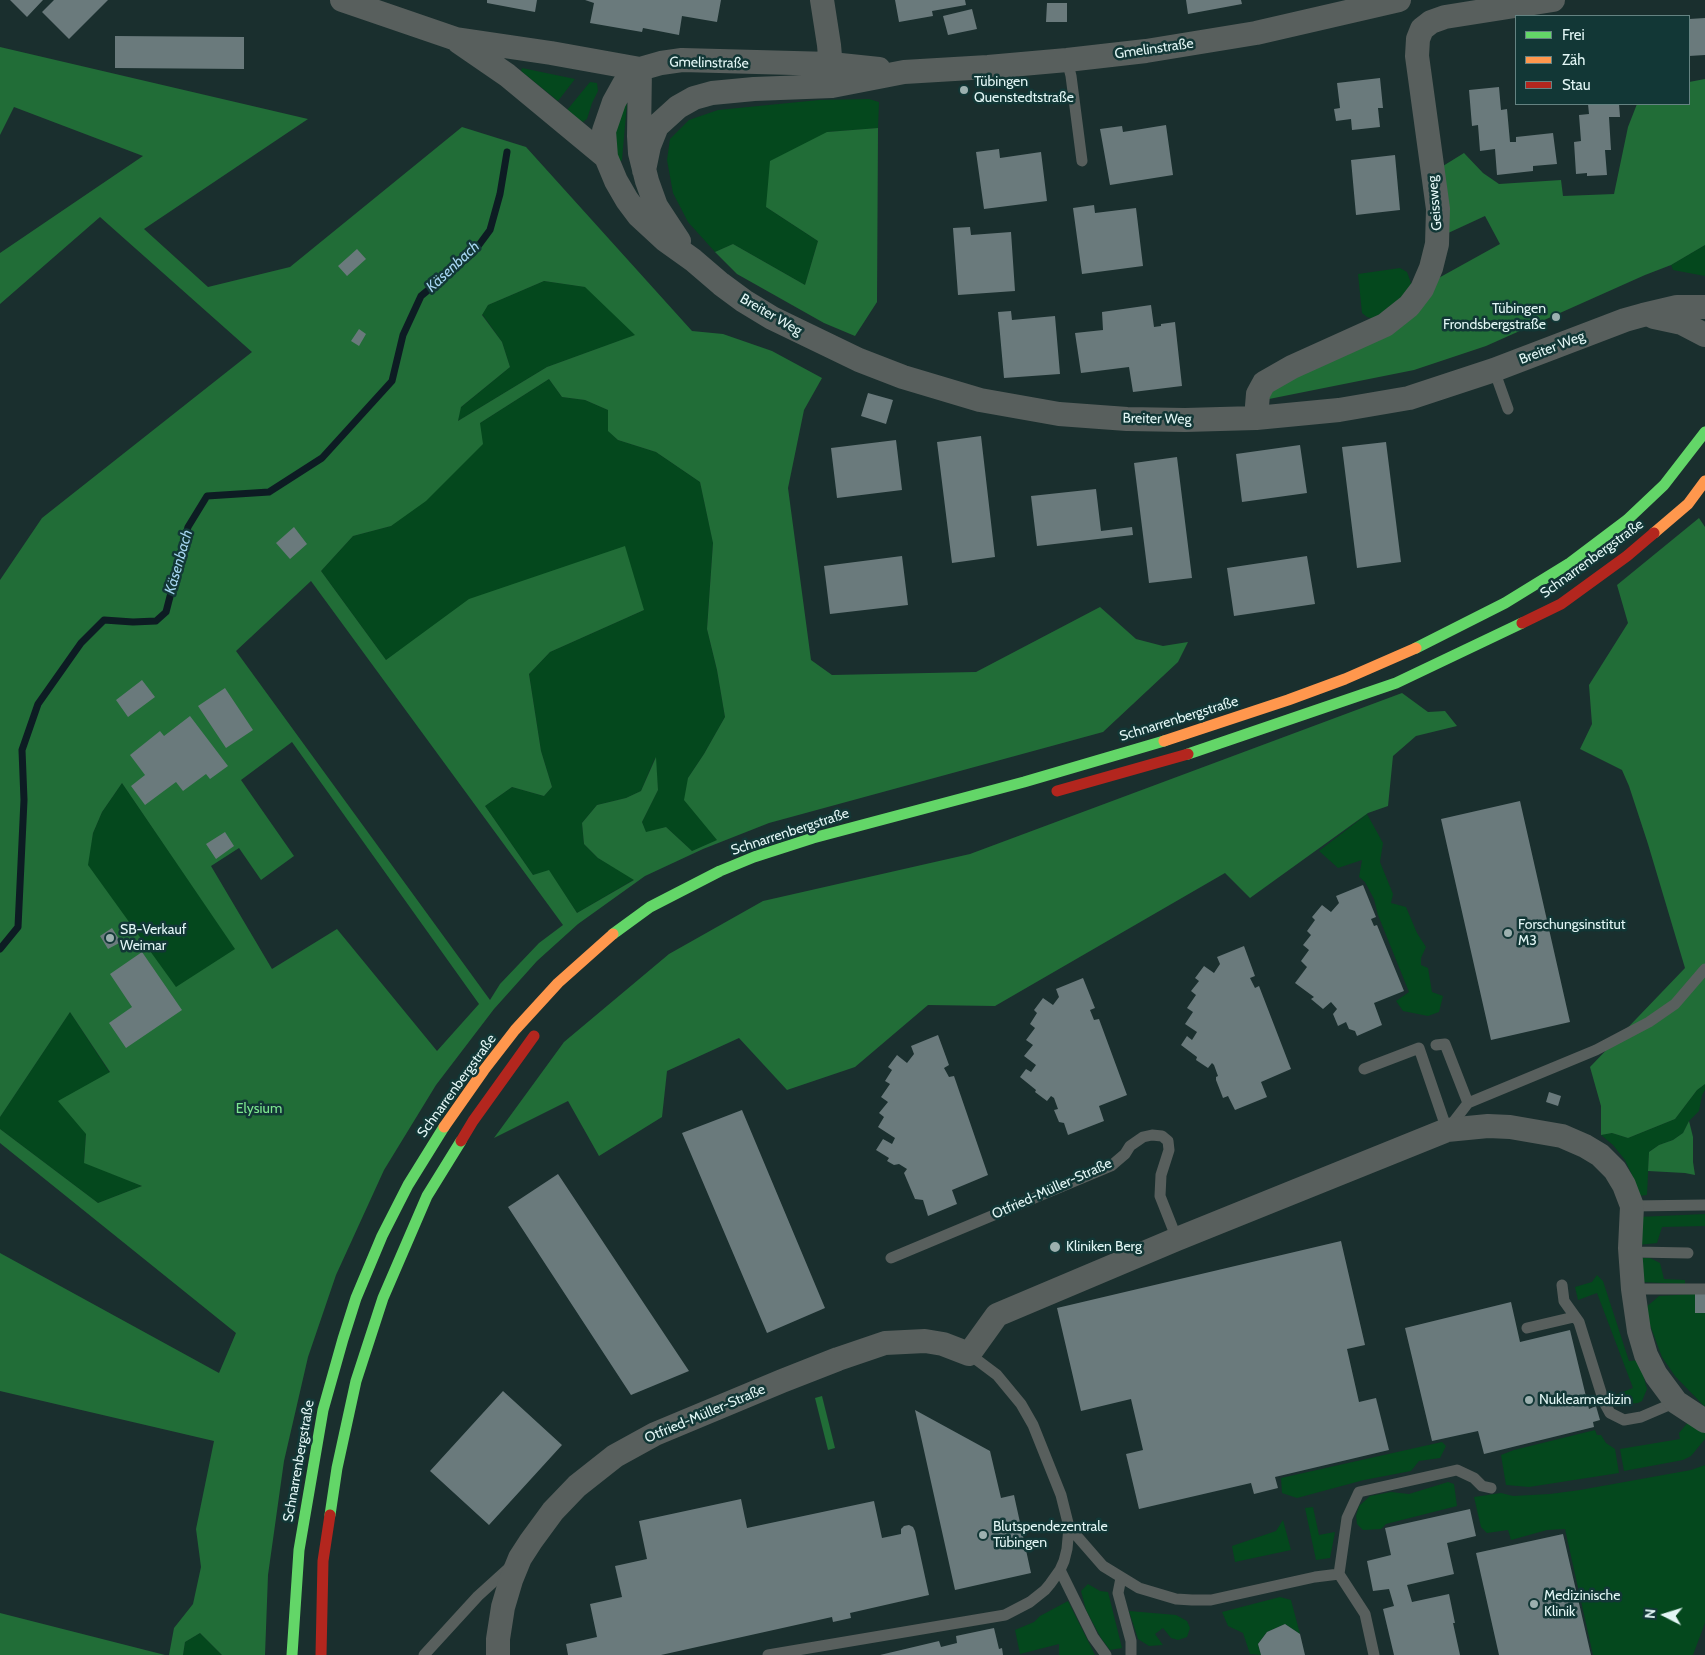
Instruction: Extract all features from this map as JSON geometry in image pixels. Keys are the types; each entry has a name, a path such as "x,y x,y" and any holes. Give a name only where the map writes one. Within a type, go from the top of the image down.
{"street":[{"name":"Gmelinstraße","path":"342,0 456,39 640,69 661,62 682,60 831,75"},
{"path":"822,0 831,75"},
{"name":"Geissweg","path":"1256,418 1258,394 1264,383 1292,367 1385,325 1409,306 1422,289 1431,268 1438,244 1438,209 1418,56 1418,39 1422,29 1431,22 1445,16 1554,0"},
{"name":"Gmelinstraße","path":"644,170 649,146 657,126 678,107 694,98 712,93 729,92 831,75 949,70 1146,51 1231,38 1317,20 1385,2"},
{"name":"Gmelinstraße","path":"456,39 507,75 606,157"},
{"name":"Breiter Weg","path":"640,69 639,136 644,170 656,206 693,260"},
{"name":"Breiter Weg","path":"640,69 624,84 614,102 604,131 606,157 616,181 639,216 665,240 744,301 772,318 859,360 942,390 980,400 1017,407 1095,417 1185,420 1256,418 1339,410 1409,398 1494,370 1624,320 1677,307 1705,307"},
{"name":"Breiter Weg","path":"1643,315 1682,323 1705,334"},
{"name":"Schnarrenbergstraße","path":"292,1655 299,1550 323,1410 356,1298 382,1236 408,1185 457,1106 515,1030 558,983 593,951 650,907 720,871 754,857 814,838 1024,782 1170,739 1288,700 1399,656 1505,603 1570,563 1627,520 1664,484 1705,432"},
{"name":"Schnarrenbergstraße","path":"1045,794 1168,761 1396,683 1478,645 1561,604 1627,556 1688,504 1705,481"},
{"path":"321,1655 323,1561 337,1468 356,1381 383,1298 427,1196 473,1122 541,1028"},
{"path":"969,1354 997,1315 1177,1239 1447,1130 1488,1126 1510,1127 1562,1136 1600,1155 1615,1170 1624,1185 1632,1206 1630,1248 1639,1331 1646,1355 1656,1375 1676,1402 1705,1421"},
{"name":"Otfried-Müller-Straße","path":"498,1655 498,1639 503,1607 520,1558 543,1523 577,1486 615,1456 675,1424 838,1359 885,1344 925,1341 943,1344 969,1354"}],"lane":[{"path":"1067,60 1071,76 1082,161"},
{"path":"1494,370 1508,409"},
{"path":"1447,1130 1468,1103 1596,1050 1649,1022 1675,1004 1705,969"},
{"path":"1436,1045 1445,1044 1468,1103"},
{"path":"1364,1070 1420,1048 1447,1130"},
{"name":"Otfried-Müller-Straße","path":"890,1258 1111,1166 1125,1154 1130,1146 1143,1137 1152,1135 1162,1136 1168,1141 1169,1150 1161,1175 1160,1196 1177,1239"},
{"path":"1632,1206 1705,1205"},
{"path":"1630,1248 1637,1252 1688,1253"},
{"path":"1562,1284 1564,1301 1579,1322 1604,1402 1610,1414 1624,1420 1641,1417 1676,1402"},
{"path":"1634,1289 1705,1289"},
{"path":"1527,1328 1574,1317"},
{"name":"Otfried-Müller-Straße","path":"969,1354 997,1375 1021,1404 1032,1425 1060,1495 1069,1527 1102,1566 1121,1578 1138,1588 1176,1599 1211,1600 1315,1577 1338,1574"},
{"path":"1374,1655 1365,1614 1338,1574 1347,1518 1359,1492 1457,1470 1474,1478 1482,1486 1490,1488"},
{"path":"768,1655 1005,1615 1030,1602 1045,1590 1060,1570 1067,1548 1069,1527"},
{"path":"424,1655 478,1596 520,1558"},
{"path":"1060,1570 1092,1637 1106,1655"},
{"path":"1121,1578 1118,1593 1131,1641 1131,1655"}],"green space":[{"name":"Elysium","path":"0,47 308,119 144,229 208,287 290,267 462,127 526,147 692,331 723,334 772,351 822,378 804,410 788,488 811,660 832,675 976,672 1100,607 1136,639 1163,646 1188,642 1178,662 1103,732 769,823 703,849 645,876 578,924 537,961 494,1009 436,1085 384,1170 336,1275 308,1357 284,1461 268,1575 265,1655 222,1655 200,1633 185,1642 183,1655 169,1655 174,1628 193,1604 201,1567 196,1529 214,1441 0,1391 0,1253 219,1373 236,1333 0,1143 0,1129 98,1203 142,1186 84,1163 86,1134 58,1101 110,1072 70,1012 0,1117 0,580 42,518 252,352 100,217 0,304 0,253 143,156 14,107 0,135","holes":["544,281 585,287 635,335 547,367 458,421 461,407 510,367 502,342 482,315 488,305","549,379 562,397 585,400 608,410 608,431 618,440 656,452 700,482 713,543 707,629 717,670 725,717 688,778 684,800 717,840 692,851 666,827 646,832 642,822 658,790 656,757 641,791 626,798 597,805 582,823 584,844 598,858 634,880 577,913 549,870 533,875 485,806 512,787 544,796 552,787 541,751 529,674 550,652 644,610 625,546 469,599 386,660 321,571 353,536 391,526 426,501 483,444 480,423","311,581 563,925 539,943 500,984 490,1000 236,651","292,742 479,1004 437,1051 337,929 272,969 211,866 239,848 261,880 294,856 241,780","122,783 235,949 176,987 88,865 93,833 102,812"]},
{"path":"522,68 575,79 558,101 521,71"},
{"path":"1705,79 1705,245 1671,265 1486,346 1414,370 1259,401 1261,395 1435,280 1500,244 1485,216 1446,234 1443,166 1464,153 1483,173 1499,184 1561,180 1563,196 1614,194 1628,127 1637,105 1690,105 1690,82"},
{"path":"590,82 597,83 598,91 587,119 583,122 567,110"},
{"path":"869,99 879,102 878,128 827,132 766,207 818,241 805,285 733,244 715,252 688,222 673,193 667,160 670,139 689,120 718,110 819,100"},
{"path":"624,102 627,103 622,160 617,166 612,138"},
{"path":"878,128 877,302 855,336 824,323 737,274 715,252 733,244 805,285 818,241 766,207 770,161 827,132"},
{"path":"1705,245 1705,276 1673,270 1671,265"},
{"path":"1400,268 1407,272 1411,283 1409,295 1377,320 1367,317 1362,313 1358,274"},
{"path":"544,281 586,287 636,335 547,367 458,421 460,408 510,367 502,342 482,314 488,305"},
{"path":"549,379 562,397 585,400 608,410 608,430 618,440 656,452 700,482 713,542 707,629 717,670 725,717 688,778 718,840 692,851 666,827 646,833 642,822 658,790 655,758 641,791 626,798 597,805 582,823 584,844 598,858 635,879 577,913 549,871 533,875 485,806 512,787 544,796 552,787 541,751 529,674 550,652 644,610 416,639 386,660 321,571 353,536 391,526 480,423"},
{"path":"1699,518 1705,527 1705,1084 1697,1090 1675,1119 1628,1138 1612,1133 1601,1135 1601,1106 1590,1067 1685,968 1648,844 1622,770 1580,749 1592,724 1589,685 1628,623 1617,585"},
{"path":"1402,693 1428,712 1445,711 1457,726 1416,736 1393,756 1388,806 1368,813 1250,898 1225,873 995,1006 928,1005 855,1067 787,1090 739,1038 667,1071 662,1117 599,1156 568,1101 494,1138 564,1042 669,954 763,901 970,854"},
{"path":"122,783 236,949 176,988 87,865 93,833 102,812"},
{"path":"1367,814 1383,843 1380,862 1393,894 1391,903 1406,907 1417,933 1426,947 1421,958 1421,965 1428,968 1432,992 1443,996 1439,1012 1428,1016 1403,1011 1396,1001 1409,992 1378,915 1374,899 1365,882 1359,877 1362,860 1338,868 1319,851"},
{"path":"70,1012 110,1073 86,1134 84,1162 142,1186 98,1203 0,1129 0,1117"},
{"path":"1705,1084 1699,1111 1689,1121 1683,1133 1649,1152 1647,1195 1638,1196 1625,1160 1613,1145 1601,1135 1612,1133 1628,1138 1675,1119 1697,1090"},
{"path":"1689,1121 1693,1137 1695,1175 1648,1171 1649,1152 1683,1133"},
{"path":"1705,1214 1705,1226 1662,1227 1657,1243 1638,1245 1638,1217"},
{"path":"1639,1258 1650,1258 1660,1263 1664,1279 1685,1280 1685,1284 1641,1282"},
{"path":"1597,1275 1603,1281 1629,1361 1639,1360 1647,1389 1642,1401 1638,1403 1627,1404 1621,1402 1615,1395 1633,1388 1597,1293 1578,1300 1575,1287 1592,1282"},
{"path":"1695,1294 1696,1313 1705,1313 1705,1407 1675,1376 1662,1357 1644,1309 1659,1296"},
{"path":"822,1396 835,1448 828,1450 815,1398"},
{"path":"1689,1421 1705,1433 1705,1439 1691,1456 1683,1460 1624,1471 1620,1449 1680,1439 1679,1433"},
{"path":"1595,1430 1597,1435 1601,1435 1606,1443 1615,1449 1619,1473 1529,1487 1506,1485 1501,1455"},
{"path":"1442,1442 1446,1446 1440,1458 1419,1461 1411,1471 1364,1480 1297,1498 1282,1493 1281,1478"},
{"path":"1705,1465 1705,1623 1693,1655 1593,1655 1565,1529 1547,1530 1511,1540 1508,1530 1487,1533 1481,1527 1474,1497 1501,1493 1513,1496 1580,1490 1691,1470"},
{"path":"1448,1482 1454,1484 1457,1506 1386,1524 1381,1529 1363,1530 1357,1524 1356,1516 1359,1506 1370,1496 1391,1492 1409,1494"},
{"path":"1313,1507 1319,1535 1335,1532 1330,1558 1316,1560 1305,1508"},
{"path":"1283,1520 1291,1550 1235,1562 1232,1546 1276,1531"},
{"path":"1088,1584 1100,1591 1108,1592 1122,1648 1110,1650 1101,1638 1086,1610 1081,1591"},
{"path":"1280,1597 1291,1600 1300,1634 1285,1624 1267,1632 1258,1644 1261,1655 1250,1654 1243,1633 1228,1626 1222,1612"},
{"path":"1068,1601 1095,1655 1059,1655 1059,1644 1020,1654 1015,1630 1034,1622 1040,1616"},
{"path":"1129,1611 1176,1615 1187,1621 1190,1628 1187,1637 1178,1640 1171,1638 1163,1628 1155,1634 1163,1645 1149,1646 1138,1639"},
{"path":"0,1613 165,1655 0,1655"},
{"path":"200,1633 222,1655 183,1655 185,1642"}],"building":[{"path":"10,0 43,0 27,17"},
{"path":"54,0 108,0 69,39 42,12"},
{"path":"487,0 537,0 535,12 487,3"},
{"path":"585,0 721,0 717,22 682,16 679,35 643,28 642,32 590,23 594,3"},
{"path":"895,0 965,0 966,5 932,11 933,16 899,22"},
{"path":"1186,0 1241,0 1242,4 1188,14"},
{"path":"1047,3 1067,3 1067,22 1046,22"},
{"path":"972,9 977,29 948,35 943,16"},
{"path":"1705,18 1705,55 1690,56 1690,19"},
{"path":"115,36 244,37 244,69 115,68"},
{"path":"1380,78 1383,108 1378,108 1380,127 1352,130 1351,119 1336,121 1334,109 1340,108 1337,83"},
{"path":"1499,87 1501,110 1507,109 1510,142 1516,142 1516,137 1553,133 1557,164 1533,166 1533,171 1497,175 1495,149 1480,151 1478,125 1472,126 1469,90"},
{"path":"1588,105 1619,105 1620,117 1609,117 1611,150 1605,150 1607,175 1587,176 1587,173 1576,174 1574,142 1581,141 1579,115 1589,114"},
{"path":"1166,125 1173,175 1110,185 1100,129 1122,126 1123,132"},
{"path":"999,149 1000,158 1041,152 1047,201 984,209 976,152"},
{"path":"1395,155 1400,210 1356,215 1351,160"},
{"path":"1094,205 1095,213 1136,208 1143,266 1082,274 1073,208"},
{"path":"970,227 971,235 1011,232 1015,291 958,295 953,228"},
{"path":"357,249 366,259 347,276 338,266"},
{"path":"1151,305 1154,327 1175,322 1182,386 1133,392 1129,367 1081,373 1075,333 1103,330 1102,312"},
{"path":"1011,311 1012,320 1055,316 1060,374 1004,378 998,312"},
{"path":"359,329 366,334 359,346 351,341"},
{"path":"868,393 893,400 886,424 861,416"},
{"path":"981,436 995,557 952,563 937,442"},
{"path":"896,440 902,490 837,498 831,448"},
{"path":"1386,442 1401,562 1357,568 1342,447"},
{"path":"1300,445 1307,493 1242,502 1236,454"},
{"path":"1177,457 1192,578 1149,583 1134,463"},
{"path":"1096,489 1101,531 1132,527 1133,535 1037,546 1031,496"},
{"path":"294,527 307,544 290,559 276,543"},
{"path":"902,556 908,605 830,614 824,566"},
{"path":"1307,556 1315,604 1234,616 1227,568"},
{"path":"142,680 155,697 128,717 116,700"},
{"path":"225,688 253,730 226,748 198,706"},
{"path":"190,716 228,766 210,779 206,774 183,791 176,782 145,805 131,786 145,775 130,755 160,731 164,736"},
{"name":"Forschungsinstitut M3","path":"1520,801 1570,1022 1491,1040 1441,819"},
{"path":"225,832 234,846 216,859 206,844"},
{"path":"1363,885 1376,917 1371,919 1374,926 1377,925 1404,991 1374,1003 1382,1025 1357,1036 1355,1031 1349,1029 1346,1022 1338,1026 1333,1014 1337,1009 1331,1002 1323,1009 1311,999 1314,997 1295,983 1307,967 1301,961 1309,950 1303,945 1311,935 1307,931 1315,920 1312,917 1322,905 1331,912 1339,903 1336,896"},
{"name":"SB-Verkauf Weimar","path":"112,928 121,942 108,949 100,936"},
{"path":"1244,946 1255,976 1250,978 1255,988 1259,986 1291,1069 1261,1082 1267,1097 1235,1110 1228,1096 1223,1098 1216,1080 1218,1076 1214,1065 1212,1063 1208,1068 1196,1060 1197,1057 1181,1045 1187,1036 1192,1040 1197,1032 1185,1024 1193,1012 1187,1008 1196,995 1191,991 1199,981 1195,978 1204,966 1214,973 1220,964 1217,957"},
{"path":"142,952 182,1010 126,1048 109,1023 132,1007 110,974"},
{"path":"1083,978 1095,1008 1090,1010 1094,1020 1099,1019 1127,1095 1099,1106 1104,1121 1068,1135 1064,1123 1059,1122 1054,1110 1058,1109 1054,1098 1051,1096 1047,1101 1020,1077 1026,1069 1031,1072 1036,1065 1024,1056 1033,1045 1026,1040 1035,1028 1030,1024 1037,1013 1034,1010 1043,998 1053,1005 1059,997 1056,989"},
{"path":"938,1035 949,1065 944,1068 949,1077 954,1076 988,1175 952,1190 957,1204 928,1216 923,1200 915,1199 904,1173 907,1169 899,1164 894,1165 887,1161 889,1158 876,1150 883,1139 892,1144 895,1138 878,1127 884,1117 879,1113 888,1102 881,1097 890,1084 885,1081 892,1070 888,1067 897,1055 907,1063 914,1054 911,1046"},
{"path":"1549,1092 1561,1096 1558,1106 1546,1102"},
{"path":"742,1110 825,1308 767,1333 682,1133"},
{"path":"558,1174 689,1371 631,1395 508,1207"},
{"path":"1341,1241 1365,1345 1347,1349 1359,1402 1376,1398 1389,1450 1275,1477 1278,1488 1254,1494 1251,1483 1139,1509 1126,1454 1143,1450 1131,1399 1081,1411 1057,1308"},
{"path":"1695,1294 1705,1294 1705,1313 1695,1313"},
{"path":"1511,1302 1520,1342 1570,1330 1589,1409 1596,1406 1600,1420 1593,1422 1594,1427 1484,1454 1478,1431 1432,1441 1405,1328"},
{"path":"503,1391 562,1445 489,1525 430,1471"},
{"name":"Blutspendezentrale Tübingen","path":"915,1410 990,1451 1001,1498 1014,1495 1031,1573 955,1590"},
{"path":"741,1499 747,1528 874,1501 882,1538 901,1534 901,1529 904,1526 909,1525 913,1527 929,1595 850,1613 851,1618 833,1622 832,1617 661,1655 568,1655 566,1644 597,1637 590,1604 622,1597 615,1566 647,1559 639,1521"},
{"path":"1470,1509 1476,1536 1447,1543 1454,1574 1407,1585 1412,1602 1449,1594 1460,1655 1394,1655 1383,1609 1394,1606 1389,1589 1373,1591 1367,1561 1391,1555 1385,1528"},
{"name":"Medizinische Klinik","path":"1563,1534 1591,1655 1499,1655 1476,1553"},
{"path":"1285,1624 1300,1634 1305,1655 1261,1655 1258,1644 1267,1632"},
{"path":"994,1628 999,1649 1002,1648 1003,1655 880,1655 939,1641 941,1647 957,1643 956,1636"}],"waterway":[{"name":"Käsenbach","path":"0,949 18,927 24,800 22,750 38,704 81,643 104,620 156,621 166,612 188,527 207,496 269,492 322,458 392,381 403,335 421,296 473,253 490,230 500,194 507,152"}],"traffic: fast":[{"path":"1416,648 1505,603 1570,563 1627,520 1664,485 1705,432"},
{"path":"1188,754 1396,683 1522,623"},
{"path":"613,934 650,907 720,871 754,857 813,838 1024,782 1164,741"},
{"path":"292,1655 299,1550 323,1410 343,1339 356,1298 382,1236 408,1185 444,1127"},
{"path":"330,1515 337,1468 356,1381 383,1298 427,1196 461,1141"}],"traffic: slow":[{"path":"1654,533 1688,504 1705,481"},
{"path":"1164,741 1345,679 1416,648"},
{"path":"444,1127 515,1030 558,983 613,934"}],"traffic: jam":[{"path":"1522,623 1561,604 1627,556 1654,533"},
{"path":"1057,791 1188,754"},
{"path":"461,1141 473,1121 534,1036"},
{"path":"321,1655 323,1561 330,1515"}],"place":[{"name":"Tübingen Quenstedtstraße","path":"964,90"},
{"name":"Tübingen Frondsbergstraße","path":"1556,317"},
{"name":"Forschungsinstitut M3","path":"1508,933"},
{"name":"SB-Verkauf Weimar","path":"110,938"},
{"name":"Kliniken Berg","path":"1055,1247"},
{"name":"Nuklearmedizin","path":"1529,1400"},
{"name":"Blutspendezentrale Tübingen","path":"983,1535"},
{"name":"Medizinische Klinik","path":"1534,1604"}]}
